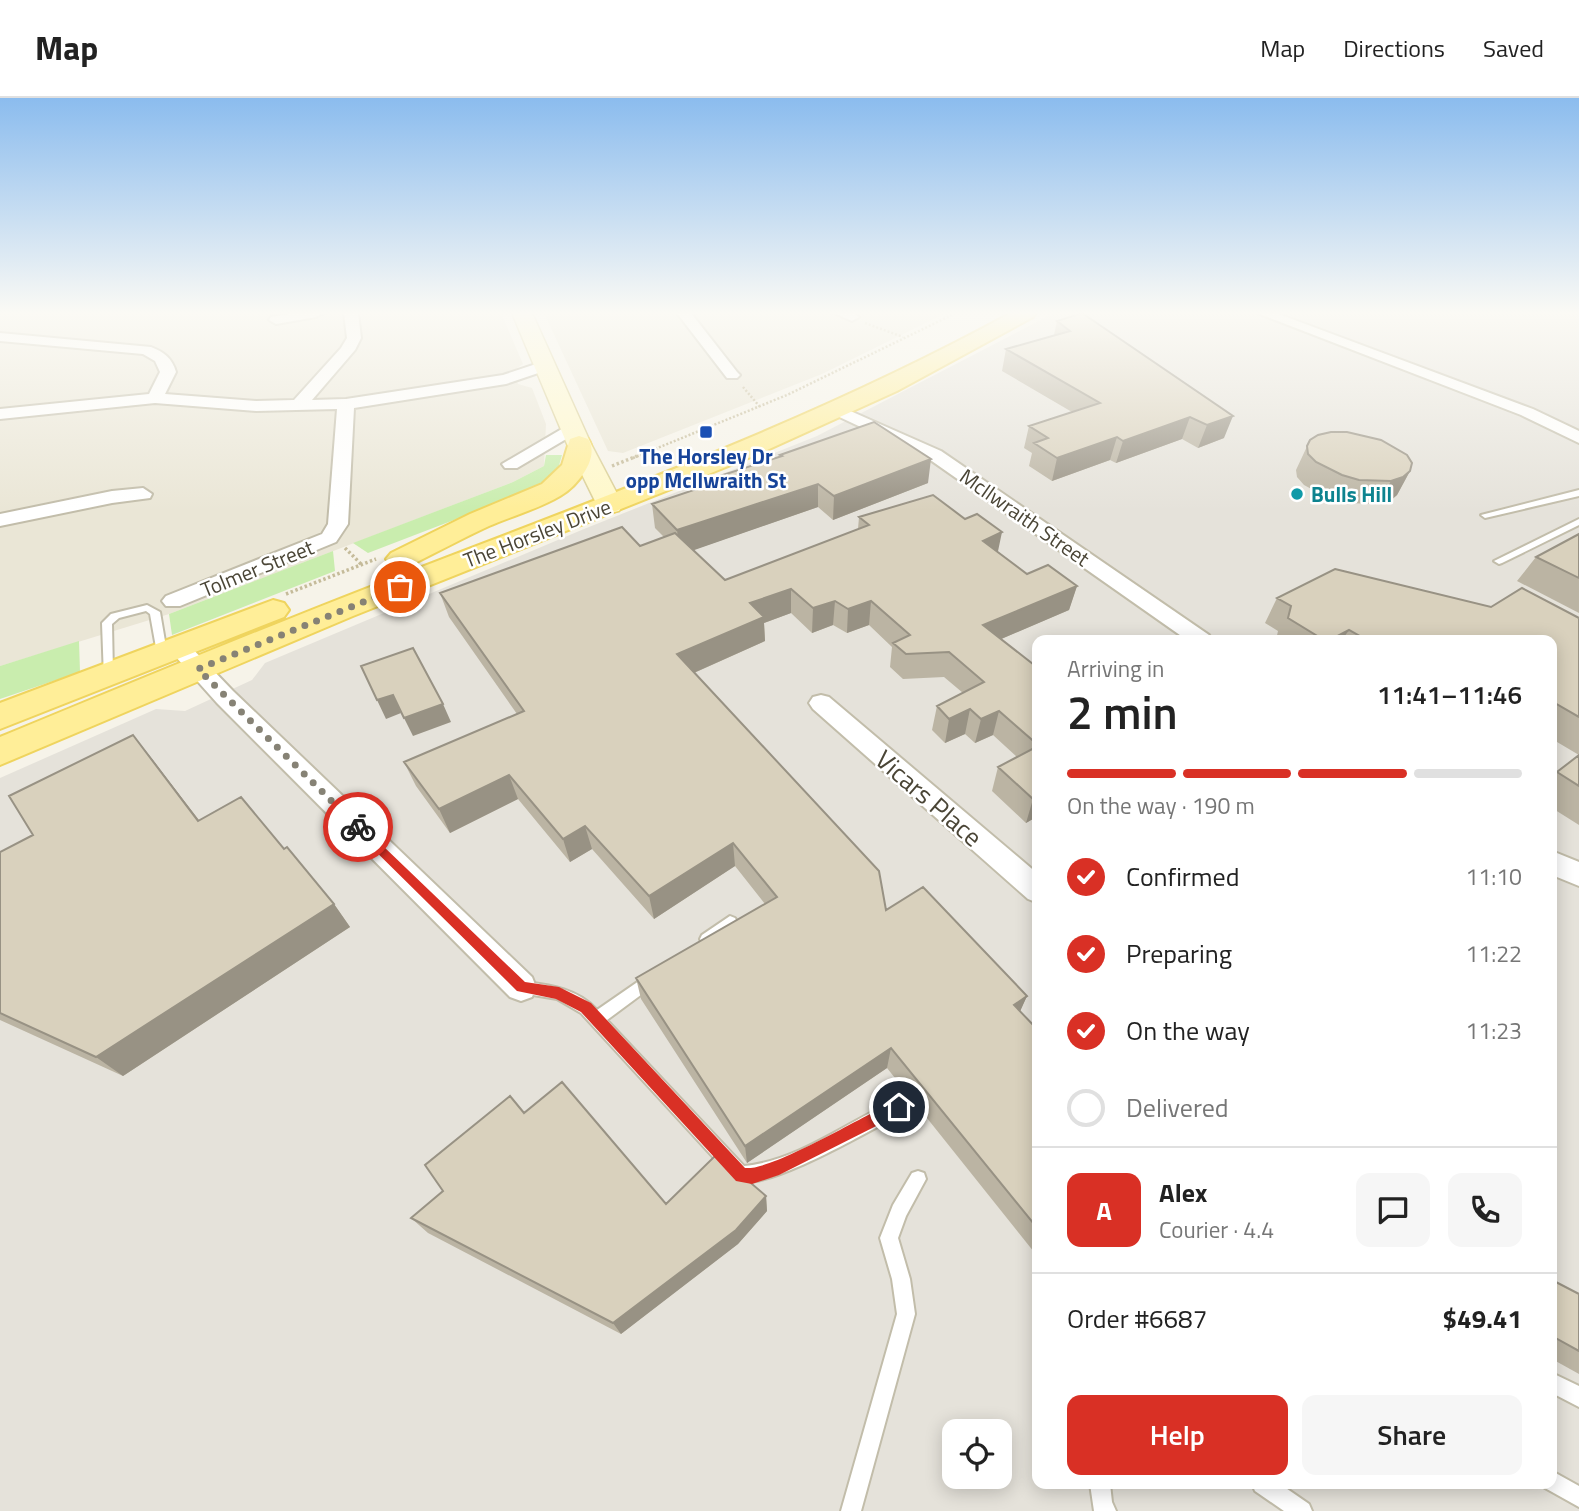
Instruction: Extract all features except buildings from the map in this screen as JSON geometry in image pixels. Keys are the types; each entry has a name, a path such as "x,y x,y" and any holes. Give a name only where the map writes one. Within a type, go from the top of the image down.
{"main road":[{"path":"551,379 576,436 613,480 610,485 639,482 733,444 839,411 904,379"},
{"path":"819,393 850,379"},
{"path":"401,559 480,520 552,490 573,469 578,459 576,436"},
{"name":"The Horsley Drive","path":"0,752 179,656 401,559 613,480"},
{"name":"The Horsley Drive","path":"0,717 108,675 179,656 454,565 613,480"}],"street":[{"path":"155,398 165,379"},
{"path":"296,407 322,379"},
{"path":"0,414 155,398 296,407 346,404 506,379"},
{"path":"1439,379 1527,412 1579,438"},
{"name":"Tolmer Street","path":"173,601 329,538 338,524 346,404"},
{"name":"McIlwraith Street","path":"839,411 935,454 1194,635"},
{"path":"511,464 576,436"},
{"path":"0,520 111,497 143,494"},
{"path":"179,656 521,987"},
{"name":"Vicars Place","path":"821,703 1032,886"},
{"path":"1557,864 1579,875"}],"lane":[{"path":"1485,515 1579,493"},
{"path":"1499,562 1579,522"},
{"path":"108,675 107,623 115,616 148,607 155,612 179,656"},
{"path":"697,946 730,922"},
{"path":"596,1018 663,970"},
{"path":"521,987 559,993 574,999 596,1018 741,1175 752,1176 779,1167 899,1107"},
{"path":"851,1511 906,1314 901,1279 889,1238 899,1211 918,1179"},
{"path":"1557,1385 1579,1397"},
{"path":"1557,1484 1579,1497"},
{"path":"1100,1489 1102,1506 1106,1511"},
{"path":"1269,1489 1302,1511"}],"path":[{"path":"735,379 760,407"},
{"path":"613,480 822,379"},
{"path":"329,538 340,544 362,565"}],"shaded area":[{"path":"0,379 516,379 518,384 532,388 546,424 544,466 513,482 169,614 0,666"},
{"path":"575,379 810,379 623,453 608,451"},
{"path":"927,379 1579,379 1579,1511 0,1511 0,778 156,709 185,711 252,680 265,663 584,529 817,436"}],"green space":[{"path":"546,455 562,455 558,469 532,490 368,553 353,543 513,482 544,466"},
{"path":"333,551 335,571 172,635 169,614"},
{"path":"79,641 80,672 0,699 0,666"}],"way so far":[{"path":"358,827 198,669 400,587"}],"place":[{"name":"The Horsley Dr opp McIlwraith St","path":"706,432"},
{"name":"Bulls Hill","path":"1297,494"}],"route":[{"path":"358,827 521,987 559,993 586,1008 741,1175 752,1176 779,1167 899,1107"}]}
